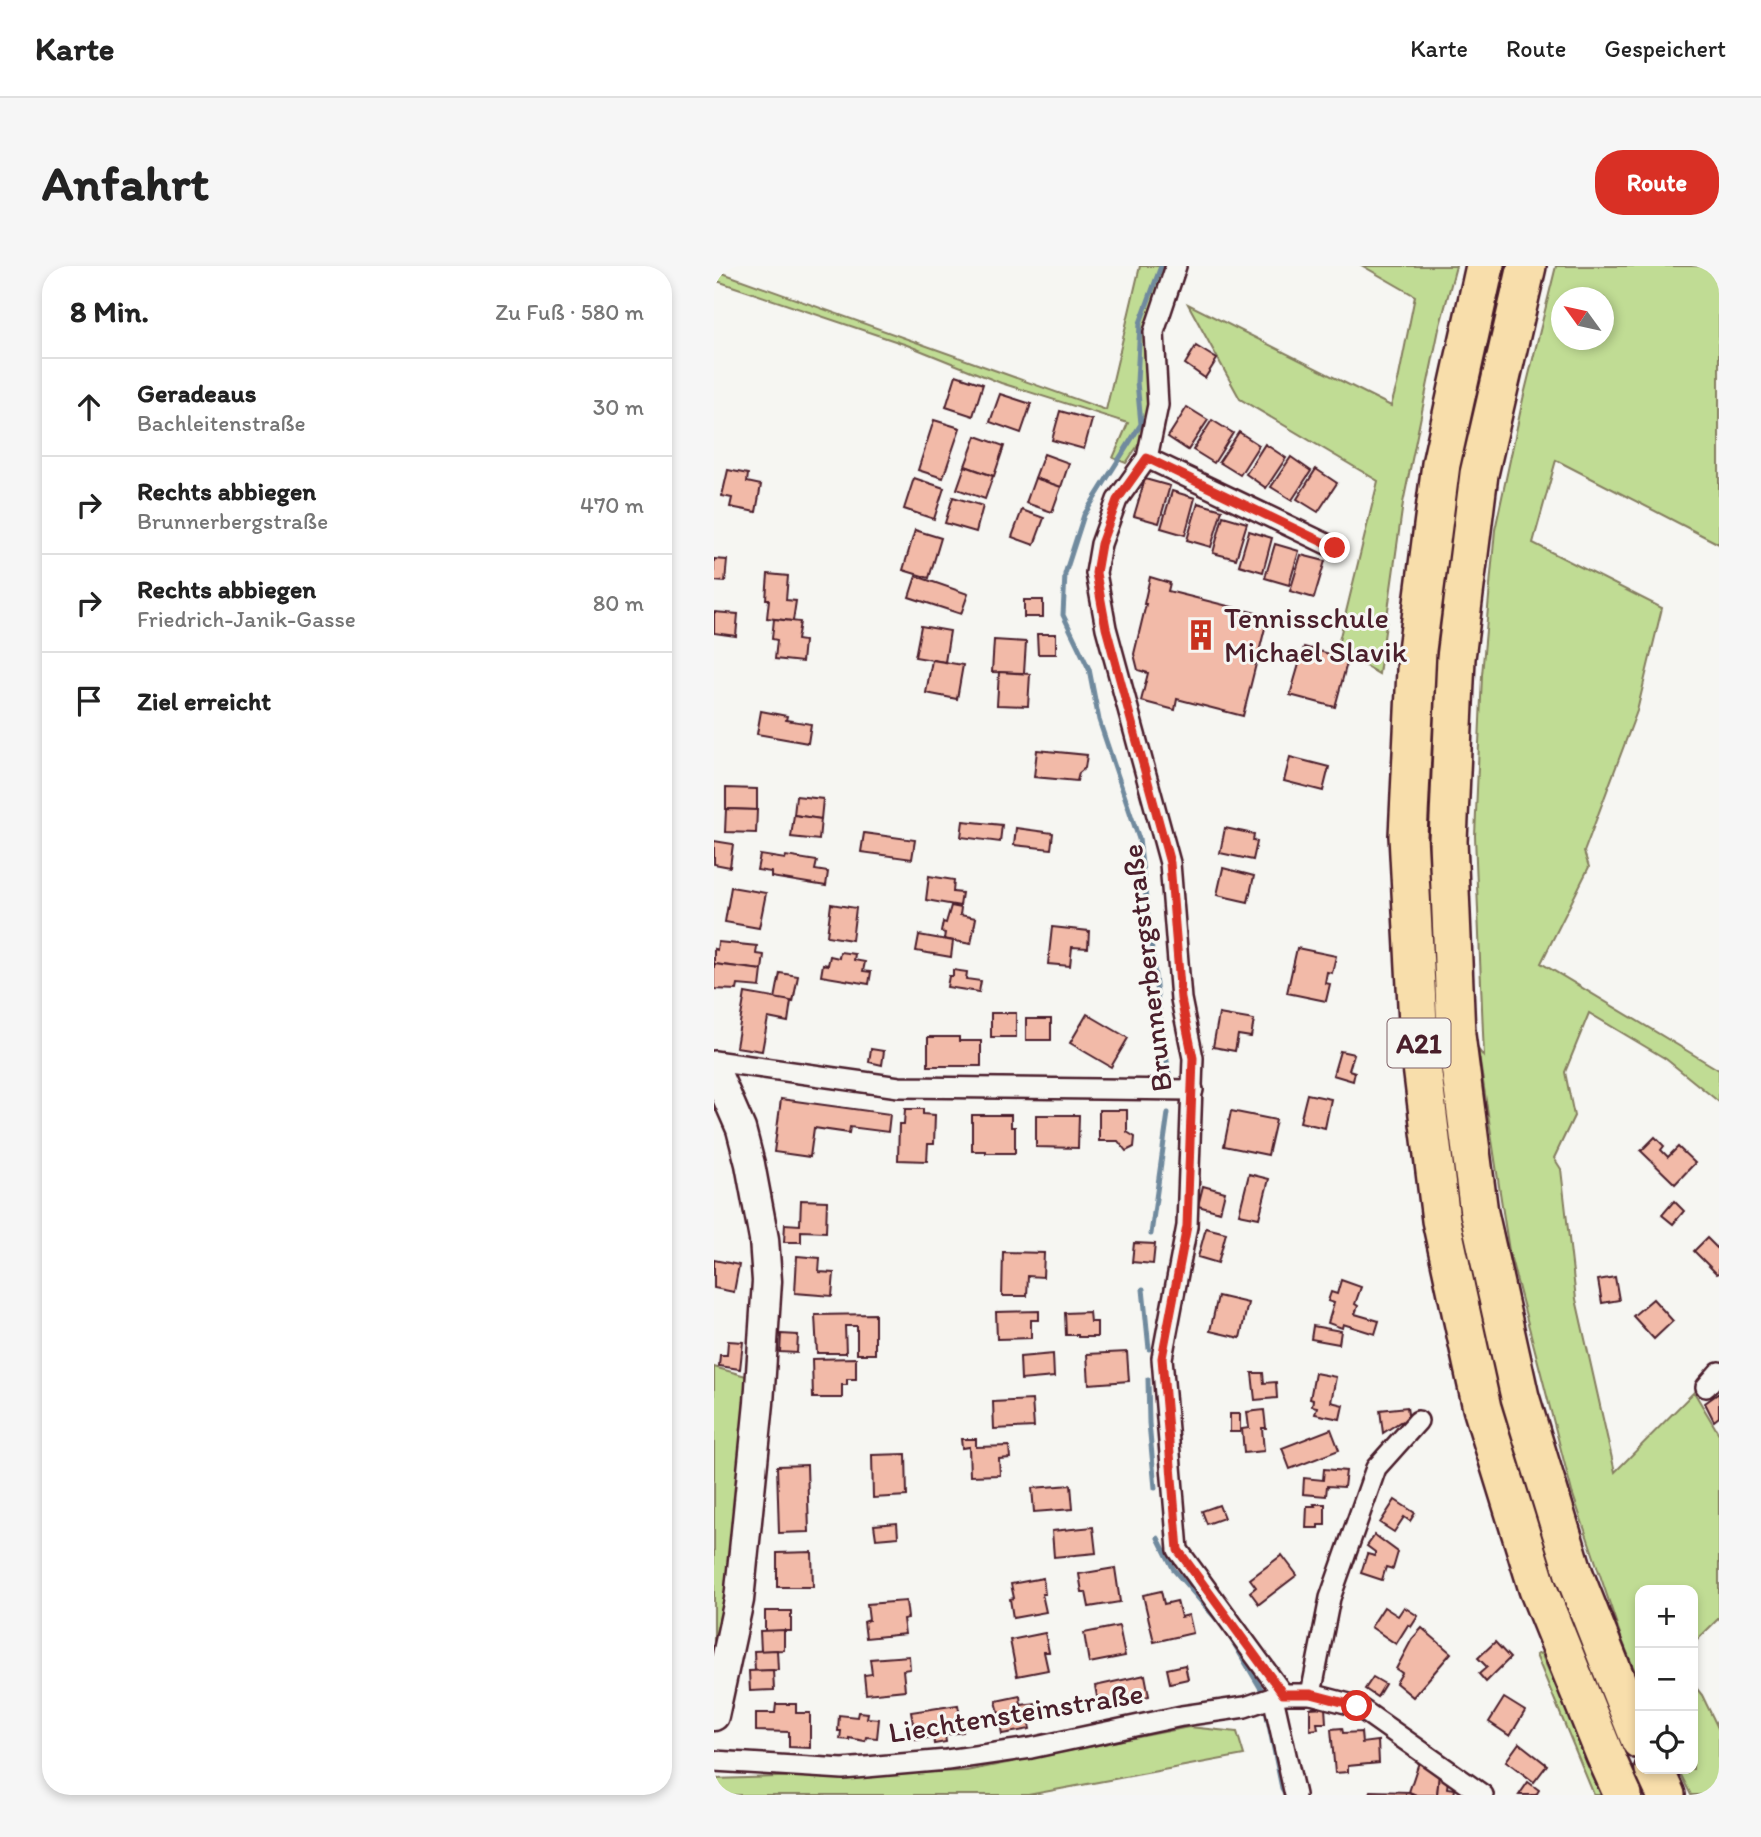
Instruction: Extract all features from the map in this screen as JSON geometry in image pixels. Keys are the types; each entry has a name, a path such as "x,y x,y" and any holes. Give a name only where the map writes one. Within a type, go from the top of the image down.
{"highway":[{"name":"A21","path":"1485,266 1441,464 1417,650 1408,836 1419,1042 1441,1220 1482,1408 1538,1589 1623,1795"},
{"name":"A21","path":"1527,266 1479,474 1456,658 1448,841 1456,1035 1479,1213 1520,1397 1574,1574 1635,1727"},
{"path":"1656,1774 1666,1795"}],"main road":[{"path":"714,1067 741,1129 750,1164 764,1239 767,1281 759,1403 739,1600 714,1716"}],"street":[{"name":"Brunnerbergstraße","path":"1176,266 1154,332 1158,405 1147,458 1117,500 1101,544 1096,573 1106,628 1170,863 1181,999 1193,1058 1187,1226 1162,1358 1178,1550 1269,1699 1295,1795"},
{"path":"1147,458 1335,548"},
{"path":"714,1061 899,1087 1193,1090"},
{"path":"1311,1694 1329,1598 1376,1468 1418,1421"},
{"name":"Liechtensteinstraße","path":"714,1761 843,1769 947,1760 1031,1748 1182,1716 1245,1707 1269,1699 1311,1694 1357,1706 1483,1795"}],"green space":[{"path":"1140,266 1169,266 1143,438 1126,463 1113,458 1128,423 1001,383 907,345 714,280 714,270 1106,410"},
{"path":"1363,266 1456,266 1439,329 1403,503 1379,674 1337,649 1378,481 1240,399 1188,304 1391,406 1415,296"},
{"path":"1556,266 1719,266 1719,544 1556,460 1533,543 1662,608 1637,711 1584,852 1589,867 1541,963 1719,1070 1719,1102 1666,1059 1589,1013 1565,1072 1574,1116 1554,1158 1561,1169 1576,1299 1615,1472 1694,1392 1719,1434 1719,1618 1698,1639 1698,1585 1635,1585 1635,1672 1572,1492 1509,1251 1478,1049 1484,1057 1475,836 1482,675 1495,530 1523,399"},
{"path":"714,1367 746,1376 728,1600 714,1660"},
{"path":"1541,1653 1604,1795 1594,1795 1536,1655"},
{"path":"1698,1690 1719,1730 1719,1795 1691,1795 1680,1774 1698,1774"},
{"path":"1189,1727 1237,1732 1244,1755 1028,1795 714,1795 714,1779 966,1771"}],"building":[{"path":"1196,346 1217,359 1205,378 1185,364"},
{"path":"956,375 983,384 973,416 946,407"},
{"path":"1000,394 1031,404 1021,433 990,422"},
{"path":"1187,407 1208,420 1188,450 1168,437"},
{"path":"1060,411 1092,420 1084,449 1052,440"},
{"path":"934,420 960,428 943,478 918,470"},
{"path":"1212,420 1233,433 1214,463 1193,450"},
{"path":"1239,432 1259,445 1240,475 1219,462"},
{"path":"976,436 1004,446 994,476 965,466"},
{"path":"1265,444 1286,458 1266,488 1246,474"},
{"path":"1044,454 1069,463 1061,487 1035,478"},
{"path":"1291,457 1311,471 1292,500 1271,487"},
{"path":"965,466 993,476 985,499 957,489"},
{"path":"1316,469 1337,483 1318,512 1297,499"},
{"path":"728,470 748,474 747,482 761,485 756,512 730,507 732,498 722,496"},
{"path":"914,478 944,488 934,519 904,509"},
{"path":"1035,478 1061,487 1052,512 1026,503"},
{"path":"1145,479 1170,486 1159,523 1134,516"},
{"path":"1172,491 1195,498 1185,535 1161,528"},
{"path":"953,497 983,506 976,532 945,523"},
{"path":"1198,503 1222,510 1211,547 1187,540"},
{"path":"1022,510 1044,518 1034,545 1012,537"},
{"path":"1223,516 1247,523 1236,559 1213,553"},
{"path":"915,530 941,538 929,578 903,570"},
{"path":"1249,531 1272,538 1263,572 1239,565"},
{"path":"1275,544 1299,551 1289,585 1265,578"},
{"path":"1301,555 1325,561 1314,598 1290,591"},
{"path":"714,559 727,560 725,582 714,581"},
{"path":"768,574 788,576 786,600 796,601 793,621 767,618"},
{"path":"916,576 968,594 961,614 909,597"},
{"name":"Tennisschule Michael Slavik","path":"1150,577 1170,583 1168,591 1268,616 1243,716 1177,699 1175,710 1141,701 1148,673 1138,670 1134,654"},
{"path":"1024,600 1043,600 1043,617 1024,617"},
{"path":"714,612 738,614 736,636 714,633"},
{"path":"774,619 800,622 797,640 804,641 802,662 775,659 777,640 772,639"},
{"path":"921,626 950,631 945,662 915,657"},
{"path":"1037,634 1056,634 1056,654 1038,654"},
{"path":"994,640 1026,642 1024,673 992,672"},
{"path":"1304,647 1348,659 1335,707 1290,695"},
{"path":"932,660 963,665 957,699 926,693"},
{"path":"999,672 1030,674 1028,706 997,705"},
{"path":"761,711 787,716 786,720 811,724 808,743 757,734"},
{"path":"1037,750 1087,755 1085,768 1079,773 1077,781 1034,777"},
{"path":"1290,757 1329,767 1323,791 1284,781"},
{"path":"726,788 757,789 757,810 726,809"},
{"path":"796,796 823,799 821,819 794,815"},
{"path":"726,809 757,810 756,833 725,832"},
{"path":"794,815 821,819 819,840 791,837"},
{"path":"963,821 1002,825 1000,842 961,837"},
{"path":"1016,828 1053,833 1051,849 1014,845"},
{"path":"1225,828 1254,834 1253,841 1257,842 1253,860 1220,853"},
{"path":"864,833 915,840 912,859 861,852"},
{"path":"714,841 733,844 730,867 714,864"},
{"path":"760,855 817,861 815,870 828,872 826,886 771,877 771,872 757,870"},
{"path":"1223,868 1254,876 1248,902 1217,895"},
{"path":"929,876 954,880 953,892 962,893 960,906 926,900"},
{"path":"731,887 766,893 759,928 725,922"},
{"path":"831,904 856,908 852,940 827,936"},
{"path":"951,906 961,908 960,915 976,918 971,944 944,939 945,933 941,932 943,922 946,923"},
{"path":"1052,927 1089,931 1088,948 1072,947 1070,966 1048,964"},
{"path":"919,935 953,941 951,957 916,951"},
{"path":"718,942 757,946 756,954 764,955 762,970 714,964 714,949 717,950"},
{"path":"1297,948 1336,956 1332,973 1327,972 1325,983 1330,984 1326,1001 1287,993"},
{"path":"840,952 855,954 854,960 865,962 863,971 871,972 869,984 821,976 823,964 828,965 830,956 839,958"},
{"path":"714,964 762,970 760,987 738,985 737,990 714,989"},
{"path":"953,970 967,972 966,979 981,981 979,992 947,987"},
{"path":"780,973 798,976 793,1002 775,999"},
{"path":"745,993 791,1001 788,1022 768,1018 762,1051 736,1047"},
{"path":"991,1013 1016,1013 1016,1037 991,1037"},
{"path":"1087,1014 1128,1038 1111,1067 1070,1043"},
{"path":"1219,1014 1254,1020 1251,1037 1238,1035 1235,1051 1213,1047"},
{"path":"1026,1019 1051,1019 1051,1040 1026,1040"},
{"path":"928,1037 959,1037 959,1041 981,1041 981,1066 928,1066"},
{"path":"871,1049 884,1051 882,1065 869,1062"},
{"path":"1340,1051 1354,1054 1349,1070 1355,1072 1353,1081 1333,1075"},
{"path":"1307,1094 1331,1099 1325,1128 1300,1122"},
{"path":"781,1099 890,1114 888,1132 850,1127 849,1133 814,1128 810,1157 774,1152"},
{"path":"905,1109 923,1109 923,1114 935,1115 934,1144 928,1144 927,1161 898,1160 899,1124 904,1124"},
{"path":"1099,1110 1127,1110 1127,1132 1135,1137 1134,1147 1126,1151 1118,1141 1099,1141"},
{"path":"1231,1111 1276,1120 1268,1155 1224,1146"},
{"path":"972,1115 1011,1115 1011,1127 1015,1127 1015,1153 972,1151"},
{"path":"1036,1115 1079,1115 1078,1148 1036,1147"},
{"path":"1655,1137 1664,1146 1661,1150 1668,1157 1678,1147 1695,1163 1675,1184 1641,1151"},
{"path":"1249,1174 1269,1179 1259,1218 1239,1214"},
{"path":"1203,1186 1225,1192 1220,1212 1198,1206"},
{"path":"801,1200 827,1201 826,1232 801,1231 801,1242 784,1242 785,1224 800,1225"},
{"path":"1674,1201 1684,1211 1673,1224 1662,1215"},
{"path":"1206,1228 1226,1233 1218,1263 1198,1257"},
{"path":"1707,1238 1719,1250 1717,1274 1694,1251"},
{"path":"1134,1243 1155,1244 1153,1264 1132,1262"},
{"path":"1003,1252 1044,1253 1043,1277 1028,1276 1027,1296 1002,1296"},
{"path":"797,1256 820,1258 819,1272 834,1273 832,1296 795,1293"},
{"path":"714,1260 739,1265 734,1292 714,1288"},
{"path":"1615,1277 1619,1300 1602,1303 1598,1280"},
{"path":"1341,1280 1361,1287 1355,1304 1358,1306 1355,1314 1379,1321 1375,1334 1343,1324 1342,1328 1328,1323 1334,1303 1328,1301 1331,1292 1337,1294"},
{"path":"1218,1296 1248,1303 1240,1338 1210,1331"},
{"path":"1653,1299 1673,1321 1654,1339 1633,1316"},
{"path":"1039,1311 1039,1320 1031,1320 1031,1338 997,1339 996,1312"},
{"path":"1089,1312 1090,1322 1097,1322 1097,1337 1066,1335 1065,1313"},
{"path":"875,1314 875,1354 857,1354 857,1326 845,1326 846,1353 817,1353 815,1315"},
{"path":"1313,1326 1341,1331 1339,1344 1311,1339"},
{"path":"781,1334 798,1335 797,1353 780,1352"},
{"path":"728,1341 743,1342 740,1369 719,1366 720,1355 727,1355"},
{"path":"1127,1352 1129,1381 1089,1384 1087,1354"},
{"path":"1053,1354 1054,1377 1021,1380 1020,1357"},
{"path":"856,1358 856,1379 847,1379 847,1385 842,1385 842,1398 813,1398 812,1359"},
{"path":"1252,1373 1263,1373 1264,1383 1276,1382 1277,1398 1255,1400"},
{"path":"1315,1373 1336,1377 1331,1402 1343,1405 1340,1419 1315,1414 1317,1407 1312,1406 1313,1400 1310,1399"},
{"path":"1719,1393 1719,1417 1714,1421 1705,1403"},
{"path":"1032,1400 1034,1427 994,1429 993,1402"},
{"path":"1407,1407 1409,1421 1400,1422 1383,1433 1380,1410"},
{"path":"1264,1410 1264,1451 1244,1453 1242,1429 1249,1428 1247,1412"},
{"path":"1230,1414 1240,1414 1240,1432 1230,1432"},
{"path":"1331,1429 1339,1450 1290,1469 1282,1448"},
{"path":"961,1439 976,1439 976,1447 1009,1446 1010,1458 999,1459 1000,1475 970,1476 969,1447 962,1448"},
{"path":"906,1454 907,1496 873,1498 872,1455"},
{"path":"807,1465 809,1532 779,1533 777,1466"},
{"path":"1324,1469 1346,1471 1344,1487 1327,1486 1326,1496 1303,1494 1304,1478 1323,1480"},
{"path":"1071,1485 1073,1509 1034,1512 1032,1488"},
{"path":"1395,1500 1415,1513 1410,1521 1404,1517 1394,1532 1380,1523"},
{"path":"1314,1504 1325,1504 1325,1525 1306,1528 1307,1506 1315,1506"},
{"path":"1219,1505 1224,1518 1207,1524 1202,1511"},
{"path":"897,1523 898,1537 876,1539 874,1525"},
{"path":"1093,1527 1096,1553 1054,1557 1052,1531"},
{"path":"1375,1535 1398,1552 1393,1569 1386,1567 1382,1580 1361,1573 1367,1554 1375,1556 1375,1552 1367,1546"},
{"path":"812,1552 813,1587 777,1587 777,1553"},
{"path":"1282,1555 1297,1575 1259,1604 1250,1592 1256,1587 1250,1579"},
{"path":"1115,1568 1120,1602 1089,1607 1086,1592 1082,1592 1079,1574"},
{"path":"1043,1578 1045,1594 1042,1594 1046,1612 1013,1618 1010,1599 1014,1598 1011,1584"},
{"path":"1161,1591 1164,1604 1177,1601 1181,1617 1189,1615 1193,1633 1154,1642 1143,1595"},
{"path":"906,1601 908,1618 903,1619 905,1634 866,1638 864,1622 869,1620 867,1604"},
{"path":"1384,1607 1398,1616 1404,1607 1418,1616 1411,1627 1408,1625 1396,1644 1371,1627"},
{"path":"765,1611 791,1611 791,1631 765,1631"},
{"path":"1119,1626 1125,1656 1089,1663 1084,1633"},
{"path":"1422,1628 1451,1653 1413,1697 1396,1683 1402,1673 1396,1669 1412,1639"},
{"path":"784,1630 784,1650 761,1651 760,1631"},
{"path":"1045,1633 1049,1652 1044,1652 1048,1670 1017,1676 1010,1640"},
{"path":"1495,1642 1510,1658 1486,1682 1479,1674 1487,1667 1478,1658"},
{"path":"777,1650 778,1670 755,1671 754,1651"},
{"path":"909,1656 910,1669 903,1670 905,1690 866,1694 864,1675 872,1674 870,1659"},
{"path":"1185,1665 1188,1679 1170,1683 1167,1669"},
{"path":"773,1670 774,1690 750,1691 749,1671"},
{"path":"1145,1675 1149,1696 1099,1707 1095,1686"},
{"path":"1373,1677 1385,1684 1377,1697 1365,1689"},
{"path":"1020,1696 1021,1705 1035,1703 1038,1718 1028,1720 1030,1729 1002,1734 996,1714 999,1713 996,1701"},
{"path":"1504,1698 1525,1711 1510,1736 1489,1722"},
{"path":"776,1704 796,1704 796,1713 810,1713 810,1748 789,1747 789,1732 756,1731 756,1713 775,1713"},
{"path":"958,1705 963,1732 945,1735 946,1742 934,1744 933,1737 916,1740 911,1712"},
{"path":"1325,1707 1326,1723 1317,1723 1318,1729 1310,1730 1310,1708"},
{"path":"858,1712 868,1713 867,1718 879,1719 877,1738 866,1737 865,1741 840,1739 839,1715 857,1717"},
{"path":"1342,1728 1343,1733 1361,1732 1362,1743 1378,1741 1379,1763 1348,1766 1348,1772 1335,1773 1331,1729"},
{"path":"1519,1743 1547,1765 1534,1782 1506,1761"},
{"path":"1419,1762 1439,1775 1437,1795 1416,1795 1409,1792"},
{"path":"1439,1775 1448,1781 1447,1788 1455,1789 1454,1795 1437,1795"},
{"path":"1528,1782 1539,1790 1536,1795 1519,1795"},
{"path":"1370,1791 1409,1792 1416,1795 1369,1795"}],"waterway":[{"path":"1161,266 1140,323 1137,382 1141,424 1084,515 1065,574 1063,615 1089,669 1099,720 1139,839 1169,1074"},
{"path":"1151,1234 1168,1113"},
{"path":"1143,1289 1149,1349"},
{"path":"1148,1379 1155,1488"},
{"path":"1158,1538 1174,1570 1219,1622"},
{"path":"1229,1635 1263,1697"},
{"path":"1265,1706 1282,1788 1286,1795"}],"place":[{"name":"Tennisschule Michael Slavik","path":"1201,635"}],"route":[{"path":"1335,548 1147,458 1117,500 1101,544 1096,573 1106,628 1170,863 1181,999 1193,1058 1187,1226 1162,1358 1178,1550 1283,1694 1311,1694 1357,1706"}]}
